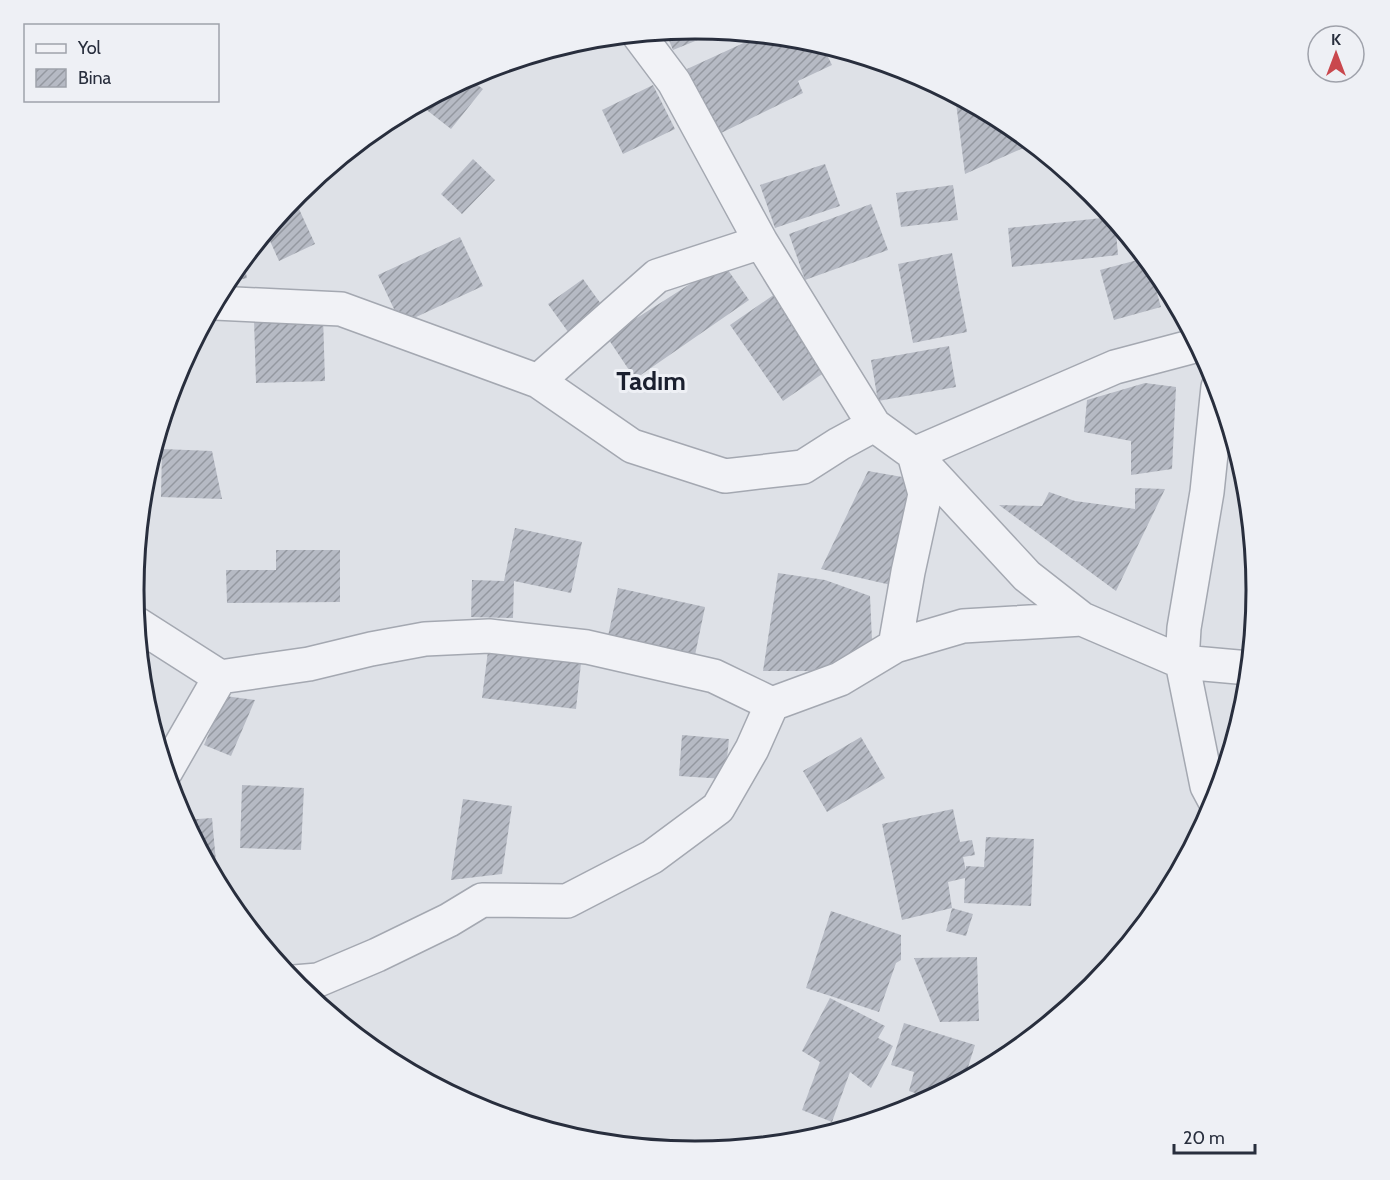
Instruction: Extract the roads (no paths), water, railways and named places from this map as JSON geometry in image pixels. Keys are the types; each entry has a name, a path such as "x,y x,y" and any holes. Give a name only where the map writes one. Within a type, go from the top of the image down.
{"street":[{"path":"644,42 674,82 761,242 874,426 914,454 1026,576 1082,620 1182,662 1240,667"},
{"path":"538,381 657,276 761,242"},
{"path":"225,303 341,309 538,381 632,446 725,476 803,467 839,444 874,426"},
{"path":"914,454 1115,367 1190,347"},
{"path":"1209,789 1182,662 1184,628 1207,492 1216,409"},
{"path":"895,646 925,494 914,454"},
{"path":"306,981 318,980 376,955 449,920 482,900 567,901 652,857 718,808 752,749 772,704 840,679 895,646 963,626 1082,620"},
{"path":"145,629 220,677 309,664 425,639 489,636 587,647 714,676 772,704"},
{"path":"171,762 220,677"}],"district":[{"name":"Tadım","path":"651,381"}]}
